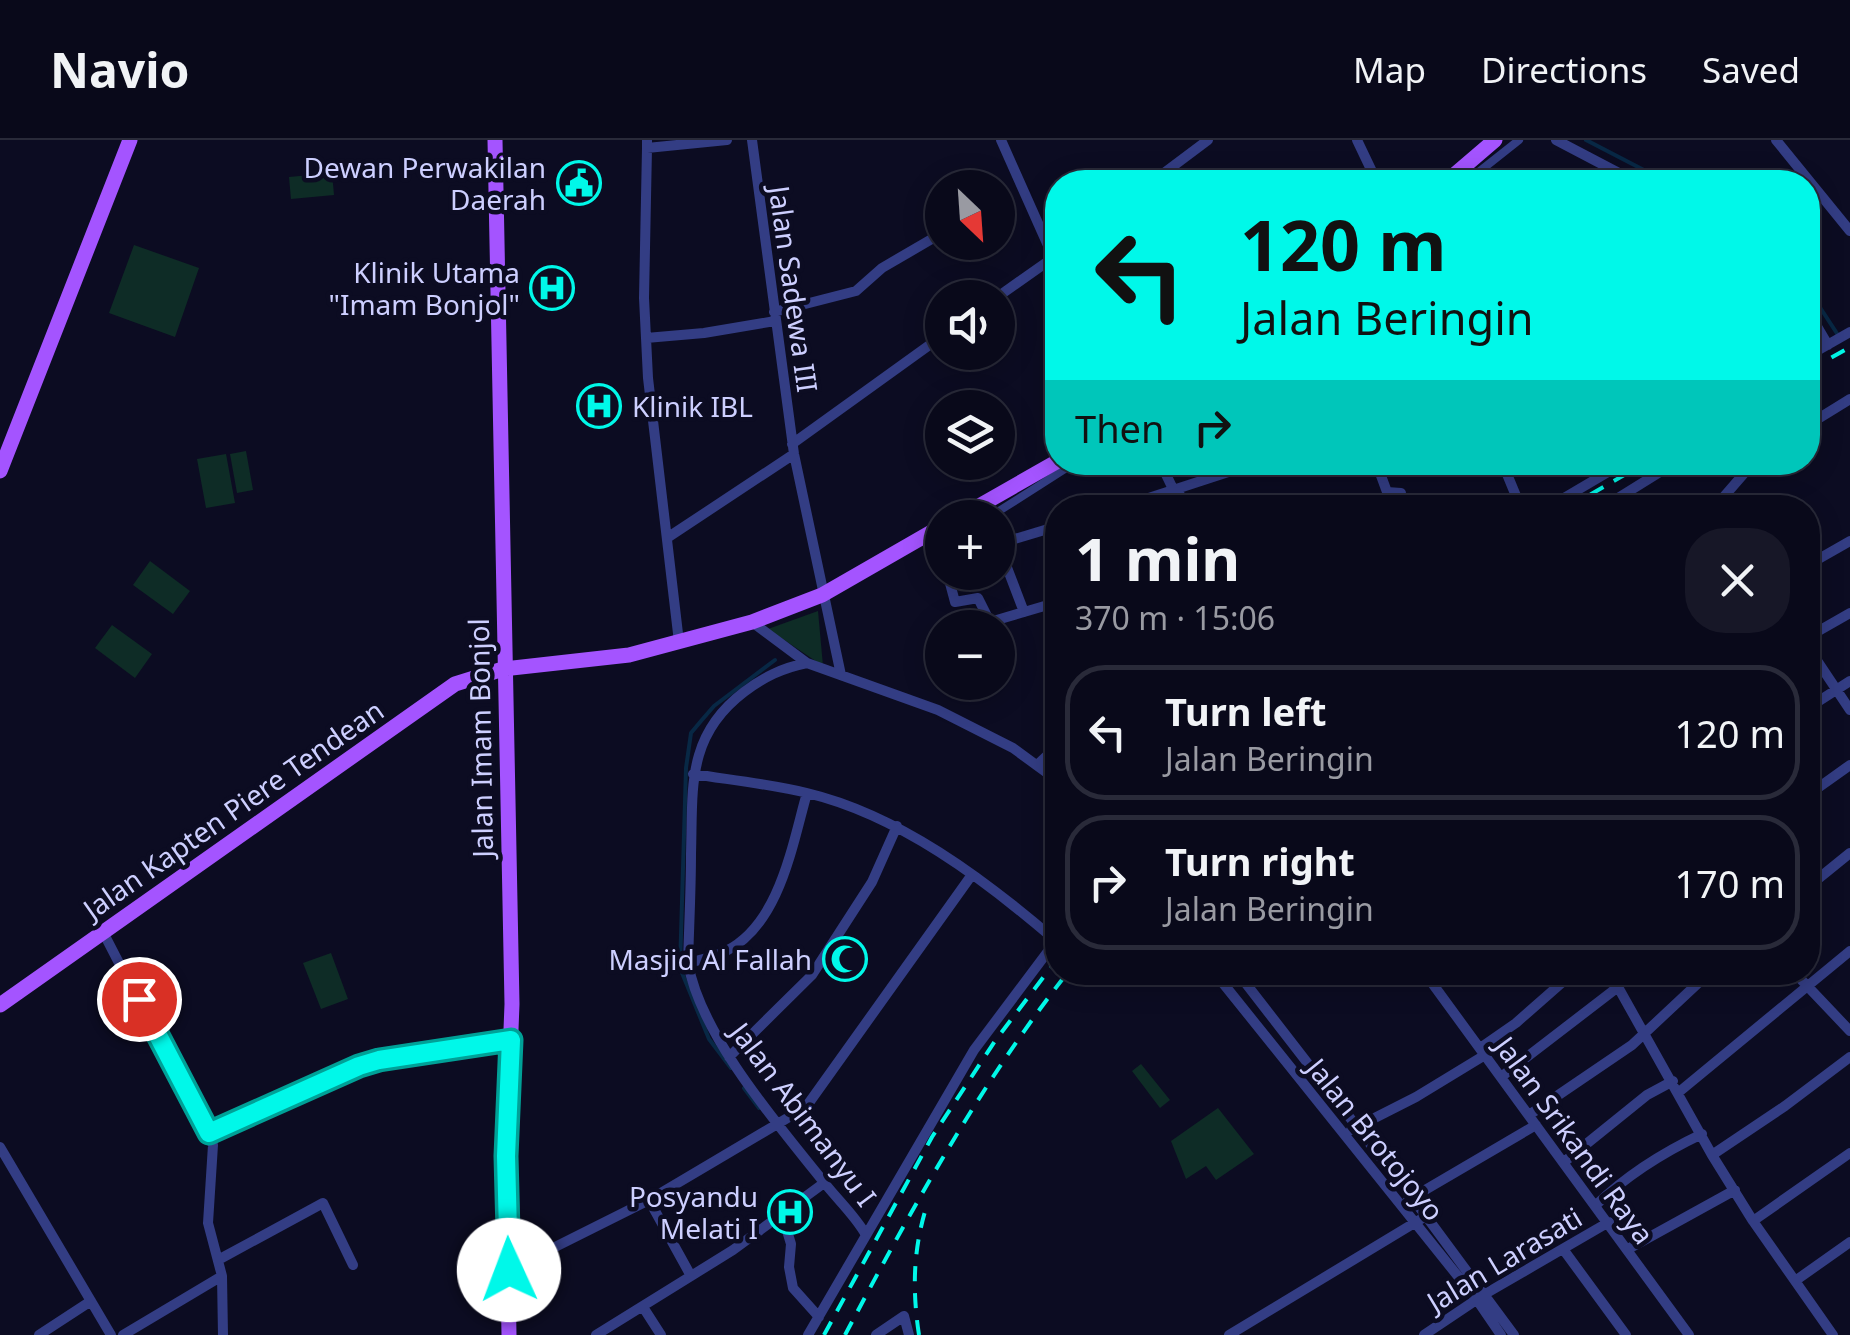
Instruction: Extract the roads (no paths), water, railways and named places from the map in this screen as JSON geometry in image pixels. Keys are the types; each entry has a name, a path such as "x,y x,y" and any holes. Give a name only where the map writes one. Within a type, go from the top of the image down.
{"main road":[{"path":"0,471 130,140"},
{"name":"Jalan Imam Bonjol","path":"495,140 511,1040 506,1156 509,1335"},
{"path":"1460,170 1495,140"},
{"path":"990,500 1045,468"},
{"name":"Jalan Kapten Piere Tendean","path":"0,1005 456,684 503,670 608,659 752,622 822,595 925,535"}],"street":[{"path":"679,642 646,338 647,144 727,140"},
{"name":"Jalan Sadewa III","path":"752,140 793,449 841,675"},
{"path":"1000,140 1045,236"},
{"path":"1168,170 1208,140"},
{"path":"1357,140 1371,170"},
{"path":"1481,170 1519,140"},
{"path":"1556,140 1613,170"},
{"path":"1776,140 1800,170"},
{"path":"1820,194 1850,231"},
{"path":"646,338 704,333 856,291 882,268 925,243"},
{"path":"1015,286 1045,267"},
{"path":"1820,332 1828,345"},
{"path":"1820,349 1847,334"},
{"path":"667,538 925,349"},
{"path":"1820,418 1850,399"},
{"path":"1015,501 1056,475"},
{"path":"1167,475 1179,495"},
{"path":"1160,495 1220,475"},
{"path":"1381,475 1387,492 1401,492"},
{"path":"1570,495 1603,475"},
{"path":"1623,495 1655,475"},
{"path":"1725,495 1743,475"},
{"path":"1015,539 1045,530"},
{"path":"921,537 925,540"},
{"path":"1820,558 1850,541"},
{"path":"1015,588 1024,612"},
{"path":"951,590 954,602 978,598 990,622 1045,606"},
{"path":"1820,630 1850,614"},
{"path":"752,622 807,663 938,710 1013,748 1045,770"},
{"name":"Jalan Abimanyu I","path":"807,663 773,672 724,708 702,742 693,774 688,963 692,988 704,1016 730,1057 866,1235"},
{"path":"1820,665 1850,710"},
{"path":"1820,700 1850,681"},
{"path":"1037,764 1045,757"},
{"path":"1820,786 1850,765"},
{"path":"693,774 807,792 897,826 1045,931"},
{"path":"688,963 724,952 741,942 756,924 788,863 807,792"},
{"path":"730,1057 812,975 872,882 897,826"},
{"path":"1820,877 1850,853"},
{"path":"509,1270 650,1200 780,1125 813,1100 971,876"},
{"path":"103,932 209,1133 214,1158 208,1223 222,1276 224,1335"},
{"path":"1820,975 1850,951"},
{"path":"808,1335 974,1050 1045,954"},
{"name":"Jalan Brotojoyo","path":"1224,985 1415,1223 1514,1335"},
{"name":"Jalan Brotojoyo","path":"1247,985 1426,1216 1481,1297 1501,1335"},
{"name":"Jalan Srikandi Raya","path":"1433,985 1688,1335"},
{"path":"1344,1134 1416,1097 1482,1052 1559,985"},
{"path":"1614,985 1673,1080 1712,1155 1829,1334"},
{"path":"1401,1205 1532,1120 1644,1033 1696,985"},
{"path":"1679,1092 1806,986 1850,1031"},
{"path":"1501,1077 1618,988"},
{"path":"209,1133 369,1062 511,1040"},
{"path":"1288,1065 1301,1055"},
{"path":"1712,1155 1850,1057"},
{"path":"1564,1162 1647,1095 1673,1080"},
{"path":"1596,1205 1654,1160 1702,1134"},
{"path":"0,1147 111,1335"},
{"path":"1753,1221 1850,1153"},
{"path":"596,1335 691,1276 824,1183"},
{"path":"1628,1249 1734,1190"},
{"path":"650,1200 691,1276"},
{"path":"218,1260 323,1203 354,1265"},
{"path":"782,1214 790,1244 793,1288 819,1317"},
{"path":"1229,1335 1426,1216"},
{"name":"Jalan Larasati","path":"1424,1335 1609,1222"},
{"path":"1795,1280 1850,1242"},
{"path":"1564,1249 1626,1335"},
{"path":"123,1335 222,1276"},
{"path":"39,1335 91,1300"},
{"path":"643,1307 661,1335"},
{"path":"876,1335 904,1316 909,1335"}],"waterway":[{"path":"1586,140 1644,170"},
{"path":"1820,307 1838,335"},
{"path":"731,1068 709,1039 680,968 686,768 691,733 714,706 775,660"},
{"path":"744,1088 759,1108"}],"railway":[{"path":"1820,364 1850,347"},
{"path":"1590,495 1624,475"},
{"path":"824,1335 932,1137 995,1041 1045,975"},
{"path":"845,1335 976,1103 1058,985"},
{"path":"919,1335 915,1268 928,1202"}],"place":[{"name":"Dewan Perwakilan Daerah","path":"579,183"},
{"name":"Klinik Utama \"Imam Bonjol\"","path":"552,288"},
{"name":"Klinik IBL","path":"599,406"},
{"name":"Masjid Al Fallah","path":"845,959"},
{"name":"Posyandu Melati I","path":"790,1212"}]}
